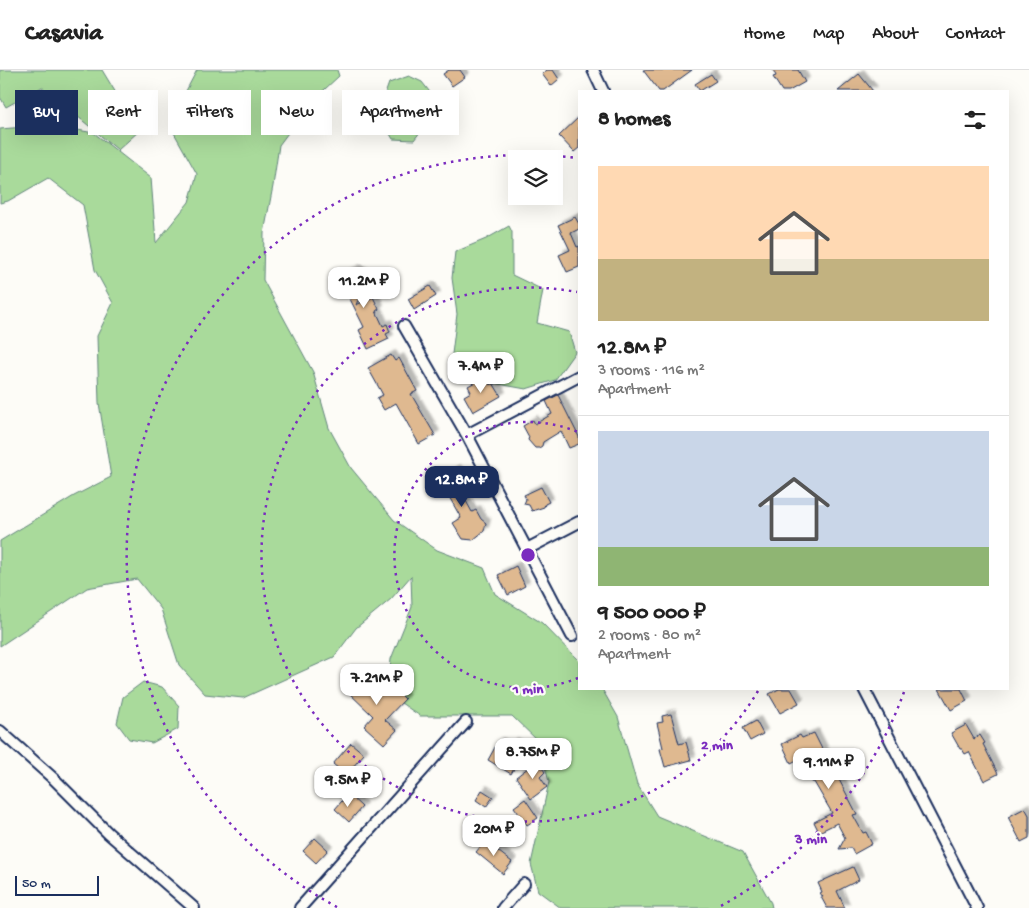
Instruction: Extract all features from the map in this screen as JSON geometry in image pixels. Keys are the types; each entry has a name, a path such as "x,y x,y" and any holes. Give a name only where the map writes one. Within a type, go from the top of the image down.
{"street":[{"path":"593,70 603,90"},
{"path":"404,326 467,435 572,636"},
{"path":"467,435 578,377"},
{"path":"527,549 578,523"},
{"path":"865,690 977,908"},
{"path":"300,908 466,722"},
{"path":"0,731 54,779 108,833 194,908"},
{"path":"503,908 524,884"}],"green space":[{"path":"0,70 102,70 114,90 88,90 88,125 78,117 78,90 46,90 42,87 37,90 15,90 15,102 6,107 0,97"},
{"path":"197,70 337,70 339,76 324,90 261,90 261,135 286,135 279,145 264,233 263,280 313,372 329,428 351,468 394,520 437,550 484,568 495,594 542,623 578,660 578,690 603,690 618,717 637,784 657,816 743,852 772,908 561,908 538,891 531,864 549,782 539,742 512,716 420,716 388,694 391,659 412,607 411,576 391,599 356,628 334,657 243,698 205,694 179,665 161,609 137,579 87,588 0,646 0,541 74,496 111,477 99,403 97,336 113,303 95,270 83,205 48,178 8,201 0,203 0,129 15,128 15,135 78,135 78,130 88,132 88,135 97,135 151,178 156,243 189,202 197,174 175,135 251,135 251,90 187,90"},
{"path":"409,76 422,82 428,90 387,90 389,83"},
{"path":"100,135 135,135 118,150"},
{"path":"391,135 418,135 414,140 393,139"},
{"path":"509,226 512,232 512,275 543,290 537,323 569,332 575,352 555,380 526,389 482,381 452,354 457,314 452,278 455,252 486,239"},
{"path":"143,682 162,687 179,706 178,729 152,743 129,739 117,723 123,697"}],"building":[{"path":"449,70 460,70 465,77 452,86 443,74"},
{"path":"547,70 553,70 559,79 551,86 542,74"},
{"path":"643,70 692,70 664,90 658,90"},
{"path":"773,70 798,70 805,82 791,90 781,90 773,77 776,76"},
{"path":"711,74 716,81 702,90 699,90 695,84"},
{"path":"859,74 872,90 839,90"},
{"path":"578,118 578,149 574,152 559,136"},
{"path":"575,217 578,222 578,230 571,233 578,246 578,267 567,272 559,255 570,250 558,225"},
{"path":"356,269 364,273 367,278 356,305 373,297 379,309 376,311 383,326 387,324 390,332 386,334 389,339 368,349 359,330 364,327 348,295 344,297 338,282 340,277"},
{"path":"430,286 436,296 414,310 408,299"},
{"path":"391,355 395,361 399,358 404,367 417,391 411,394 435,435 419,444 396,403 384,410 377,398 383,395 368,368"},
{"path":"486,376 490,385 493,383 501,396 473,412 464,396 471,392 468,386"},
{"path":"558,395 578,435 578,444 569,448 561,431 543,442 539,448 535,448 528,440 529,437 523,426 533,420 535,424 552,414 546,401"},
{"path":"456,469 461,477 459,478 462,484 459,486 461,492 472,512 476,510 481,519 486,523 484,531 473,540 463,539 453,523 461,518 438,477 441,473 448,474"},
{"path":"541,487 549,502 544,507 532,511 529,505 524,504 526,499 524,495"},
{"path":"516,566 525,586 508,595 498,575"},
{"path":"365,673 390,696 396,690 405,699 385,720 397,730 384,744 364,726 373,716 347,691"},
{"path":"777,690 792,690 799,703 780,713 769,694"},
{"path":"940,690 962,690 967,701 951,710"},
{"path":"671,714 679,744 686,742 691,760 665,767 660,749 663,748 657,723 663,722 662,716"},
{"path":"756,721 763,734 750,741 743,728"},
{"path":"966,725 974,739 980,735 998,774 984,781 969,752 965,754 960,749 951,733"},
{"path":"814,733 827,759 839,754 845,767 835,772 857,814 853,815 863,833 866,832 872,844 854,854 851,848 839,849 845,838 837,823 819,832 814,822 832,813 814,782 812,782 801,758 791,763 782,744 800,735 802,738"},
{"path":"498,742 509,749 513,742 525,750 511,774 488,760"},
{"path":"351,743 364,754 346,775 333,764"},
{"path":"537,761 545,772 540,777 547,787 531,799 516,777"},
{"path":"482,790 493,797 486,807 476,800"},
{"path":"348,794 362,807 349,822 335,809"},
{"path":"525,799 538,818 527,825 514,807"},
{"path":"1025,808 1029,815 1029,838 1021,842 1008,817"},
{"path":"315,838 328,850 316,863 303,851"},
{"path":"485,841 512,862 503,874 476,852"},
{"path":"853,867 859,880 837,891 845,908 827,908 821,897 823,897 820,893 822,892 818,883"}]}
